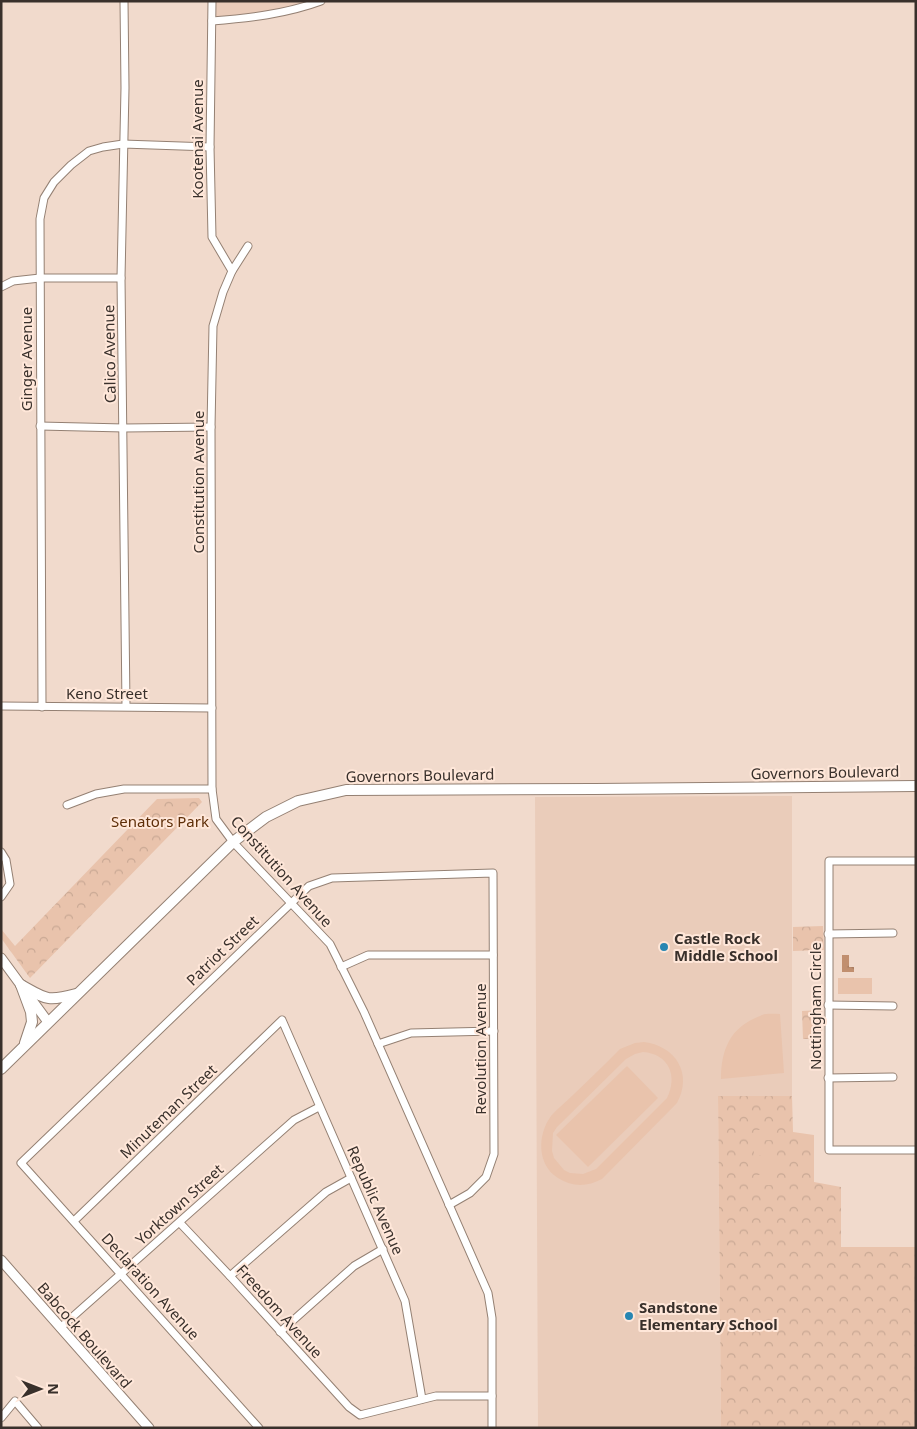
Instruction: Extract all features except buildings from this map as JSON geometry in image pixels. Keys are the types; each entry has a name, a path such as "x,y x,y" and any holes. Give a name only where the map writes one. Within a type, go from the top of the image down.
{"main road":[{"name":"Governors Boulevard","path":"1,1069 232,842 266,817 298,801 346,790 595,790 916,786"},
{"path":"21,985 46,999 54,1000 77,994"},
{"path":"21,985 32,1012 32,1022 24,1046"}],"street":[{"name":"Calico Avenue","path":"124,1 121,278 126,706"},
{"name":"Kootenai Avenue","path":"212,1 210,147 212,237 232,271"},
{"path":"212,21 287,11 322,1"},
{"name":"Ginger Avenue","path":"42,707 40,219 44,198 54,182 89,151 123,144 210,147"},
{"name":"Constitution Avenue","path":"248,246 232,271 223,292 213,326 211,427 212,789 216,819 232,842 330,944 378,1044 488,1293 492,1318 492,1428"},
{"path":"1,287 13,281 40,278 121,278"},
{"path":"40,426 124,428 211,427"},
{"name":"Keno Street","path":"1,706 212,708"},
{"path":"67,805 96,794 124,789 212,789"},
{"path":"1,852 6,860 10,884 1,898"},
{"name":"Nottingham Circle","path":"916,861 829,861 828,934 829,1150 916,1150"},
{"name":"Patriot Street","path":"21,1163 309,886 332,878 493,873"},
{"name":"Revolution Avenue","path":"449,1205 470,1193 486,1177 494,1154 493,873"},
{"path":"828,934 893,933"},
{"path":"341,967 368,955 493,955"},
{"path":"1,958 48,1022"},
{"path":"828,1005 894,1006"},
{"name":"Republic Avenue","path":"282,1020 406,1301 422,1399"},
{"name":"Minuteman Street","path":"74,1221 282,1020"},
{"path":"378,1044 411,1033 494,1032"},
{"path":"828,1078 893,1077"},
{"name":"Yorktown Street","path":"60,1328 294,1120 319,1107"},
{"name":"Declaration Avenue","path":"21,1163 259,1428"},
{"path":"230,1276 326,1192 351,1178"},
{"name":"Freedom Avenue","path":"180,1223 349,1408 360,1414 422,1399"},
{"path":"280,1332 354,1266 383,1249"},
{"name":"Babcock Boulevard","path":"1,1260 149,1428"},
{"path":"422,1399 436,1396 492,1396"},
{"path":"1,1418 15,1401 38,1428"}],"shaded area":[{"path":"212,1 321,1 313,4 212,21"},
{"name":"Castle Rock Middle School","path":"792,796 792,1096 718,1096 721,1428 538,1428 535,797"}],"green space":[{"name":"Senators Park","path":"199,798 202,802 30,978 1,938 1,929 15,946 157,799"},
{"path":"823,926 824,950 793,951 793,927"},
{"path":"838,978 872,978 872,994 838,994"},
{"path":"822,1010 822,1039 803,1039 802,1011"},
{"path":"780,1014 784,1073 721,1079 725,1049 734,1033 741,1026 762,1015"},
{"path":"644,1042 655,1045 673,1055 682,1072 683,1082 677,1103 602,1179 585,1185 563,1181 551,1172 543,1158 541,1149 546,1124 553,1113 620,1049 635,1043","holes":["643,1052 659,1057 669,1068 672,1082 667,1098 596,1169 583,1174 570,1173 564,1170 554,1158 552,1151 553,1133 557,1127 626,1059"]},
{"path":"627,1066 658,1098 588,1167 556,1135"},
{"path":"718,1096 792,1096 793,1132 814,1135 814,1182 841,1187 841,1247 916,1247 916,1428 721,1428"},
{"path":"754,1130 776,1130 776,1140 754,1140"},
{"path":"754,1145 776,1145 776,1155 754,1155"},
{"path":"754,1160 776,1160 776,1170 754,1170"},
{"path":"754,1175 776,1175 776,1185 754,1185"}],"water":[{"path":"842,955 849,955 849,967 854,967 854,972 842,972"}],"place":[{"name":"Castle Rock Middle School","path":"664,947"},
{"name":"Sandstone Elementary School","path":"629,1316"}]}
